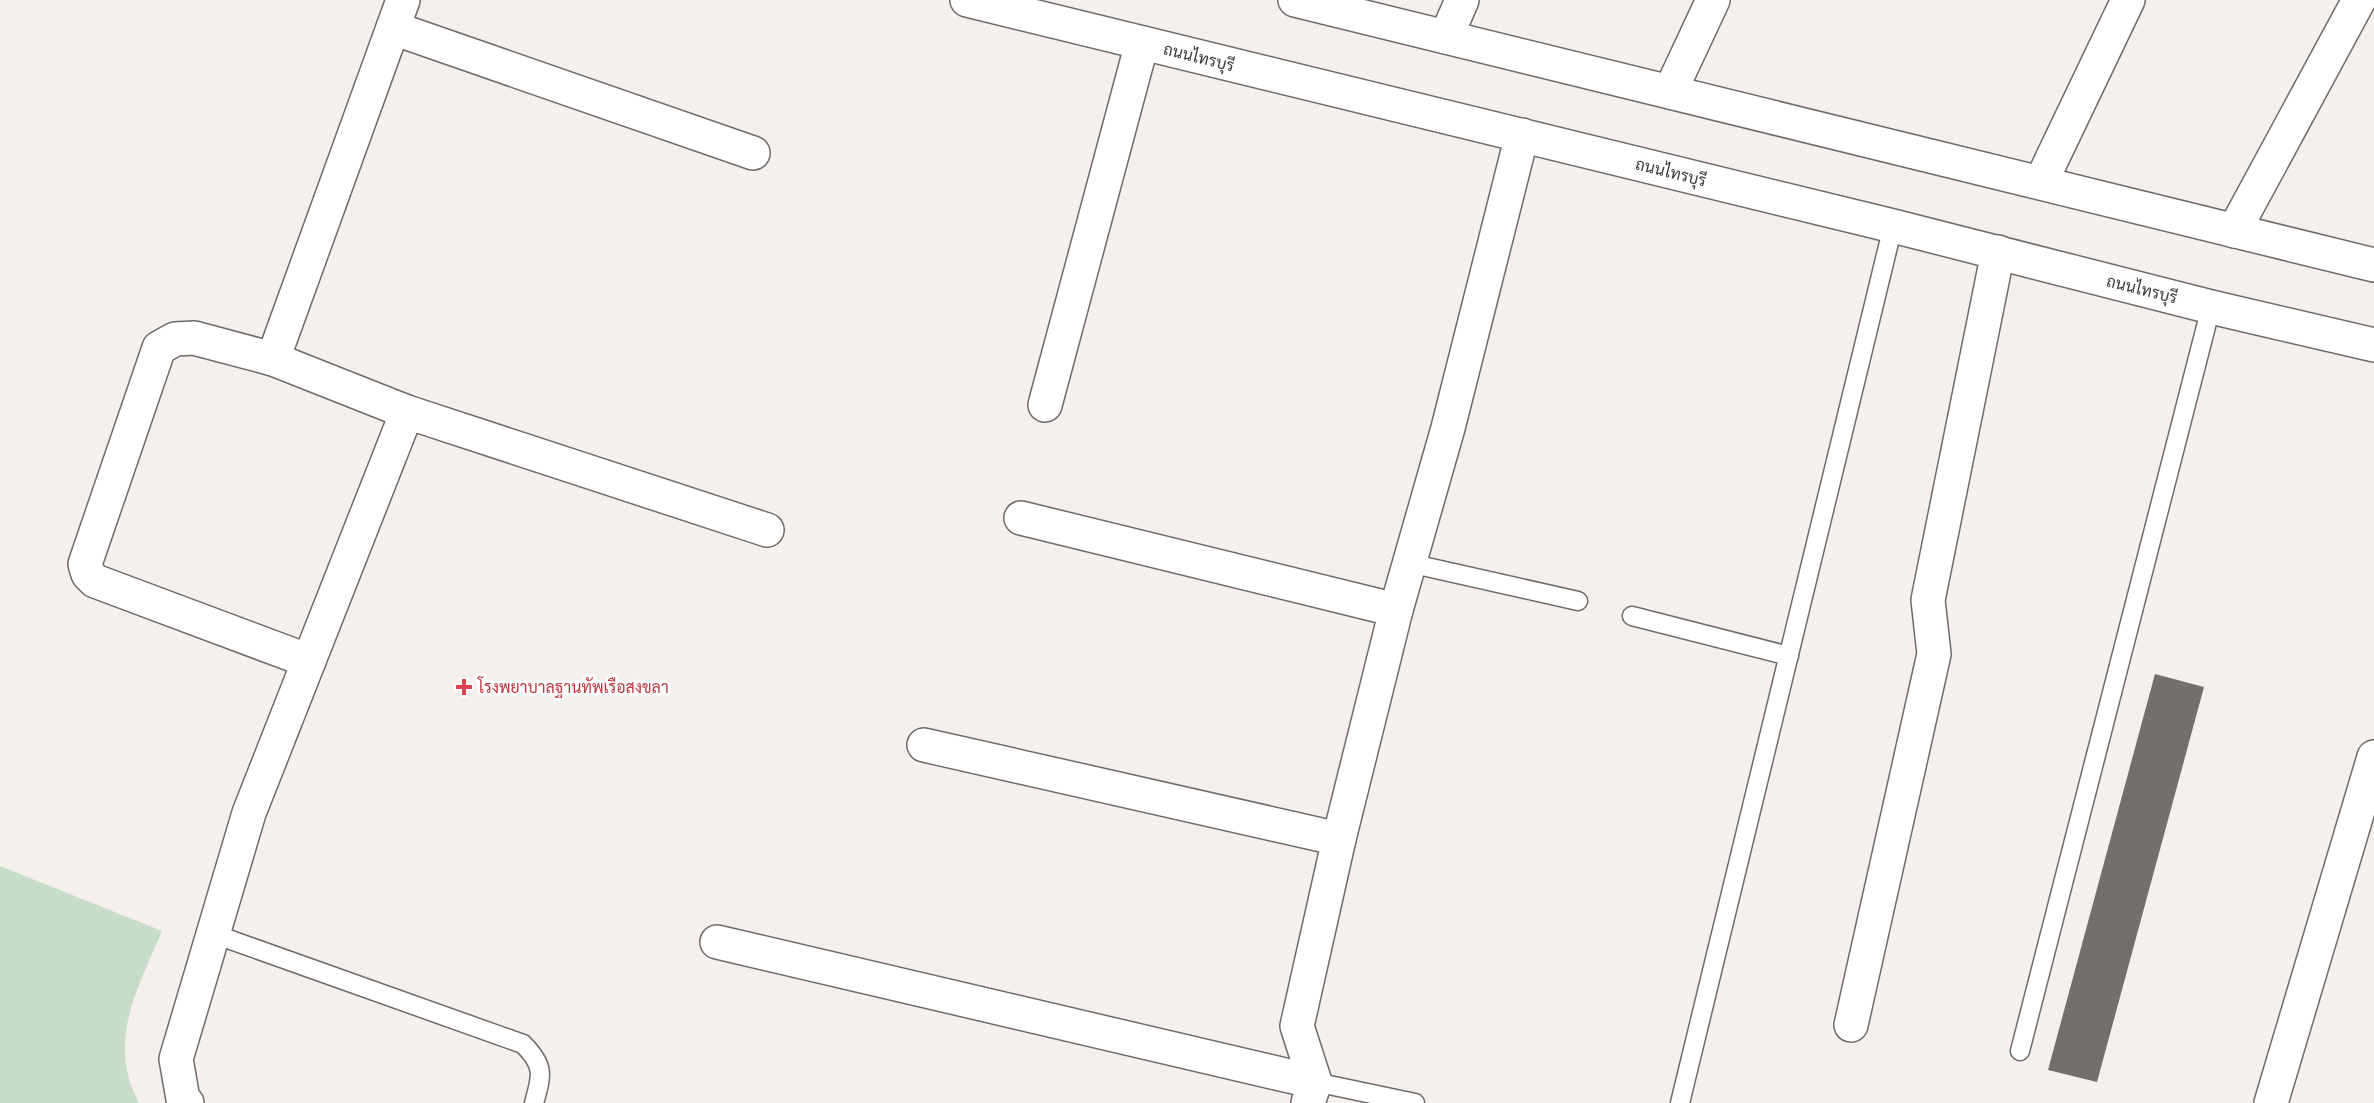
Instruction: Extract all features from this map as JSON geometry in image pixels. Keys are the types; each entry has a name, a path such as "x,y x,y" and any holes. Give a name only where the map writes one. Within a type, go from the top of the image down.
{"street":[{"name":"ถนนไทรบุรี","path":"967,0 1893,226 2211,307 2374,345"},
{"path":"1295,0 1329,4 1446,37 2374,265"},
{"path":"1446,37 1462,0"},
{"path":"1670,92 1713,0"},
{"path":"2041,182 2128,0"},
{"path":"2234,231 2359,0"},
{"path":"273,359 398,14 753,153"},
{"path":"1045,405 1142,43"},
{"path":"717,942 1312,1093 1297,1026 1338,839 1396,610 1448,428 1522,135"},
{"path":"1851,1025 1934,654 1928,600 1998,252"},
{"path":"309,661 95,581 88,574 86,564 159,348 175,339 194,338 273,359 407,412 767,530"},
{"path":"187,1103 183,1099 176,1059 249,813 407,412"},
{"path":"1021,518 1396,610"},
{"path":"924,745 1338,839"},
{"path":"2271,1103 2374,757"}],"lane":[{"path":"1680,1103 1893,226"},
{"path":"2020,1051 2211,307"},
{"path":"1409,563 1578,601"},
{"path":"1632,616 1789,656"},
{"path":"214,934 523,1044 536,1057 542,1075 534,1103"},
{"path":"1312,1093 1415,1103"}],"green space":[{"path":"0,866 162,931 135,994 125,1037 125,1058 139,1103 0,1103"}],"building":[{"path":"2155,674 2204,687 2097,1082 2048,1070"}],"place":[{"name":"โรงพยาบาลฐานทัพเรือสงขลา","path":"464,687"}]}
